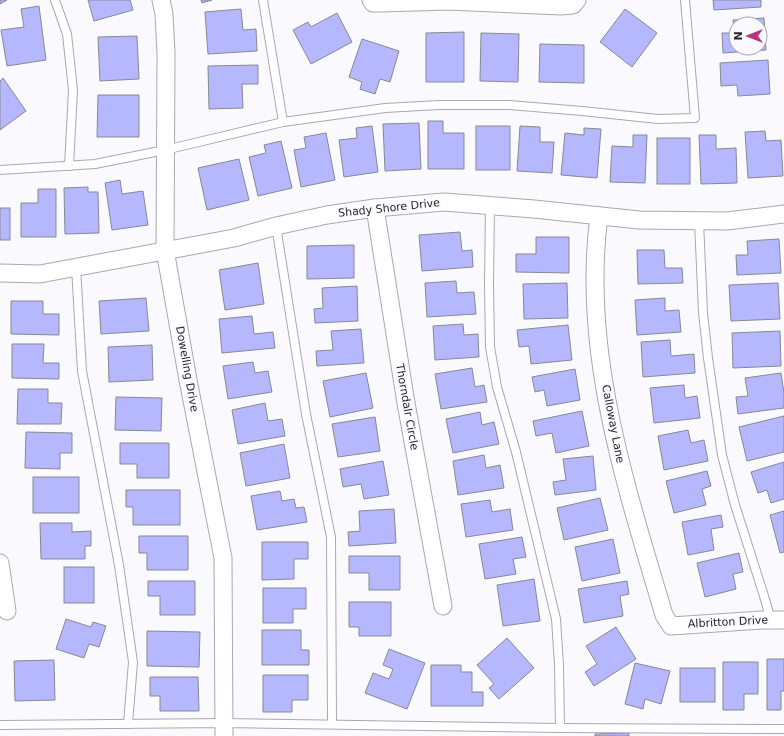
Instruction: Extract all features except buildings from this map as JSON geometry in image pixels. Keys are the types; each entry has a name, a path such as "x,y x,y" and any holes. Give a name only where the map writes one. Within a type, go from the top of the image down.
{"street":[{"name":"Dowelling Drive","path":"161,0 164,14 166,53 165,250 188,380 223,558 224,729"},
{"path":"372,1 477,1 561,6 575,3"},
{"name":"Shady Shore Drive","path":"0,273 40,274 234,238 276,226 327,215 376,208 444,202 534,208 639,220 727,221 784,214"},
{"name":"Thorndalr Circle","path":"376,208 406,403 443,606"},
{"name":"Calloway Lane","path":"599,216 594,274 601,359 617,452 664,615 671,626"},
{"path":"0,563 8,611"},
{"name":"Albritton Drive","path":"671,626 777,620"}],"lane":[{"path":"55,0 67,34 73,90 69,166"},
{"path":"263,0 283,122"},
{"path":"0,170 95,164 165,150 283,122 385,108 438,105 509,105 658,119 695,118 685,0"},
{"path":"490,206 490,346 497,387 516,452 556,619 559,665 560,728"},
{"path":"699,221 703,313 722,455 735,505 764,596 777,620"},
{"path":"276,226 306,414 331,536 332,724"},
{"path":"76,267 82,371 119,565 133,662 128,724"},
{"path":"0,725 128,724 224,729 332,724 560,728 784,729"}]}
